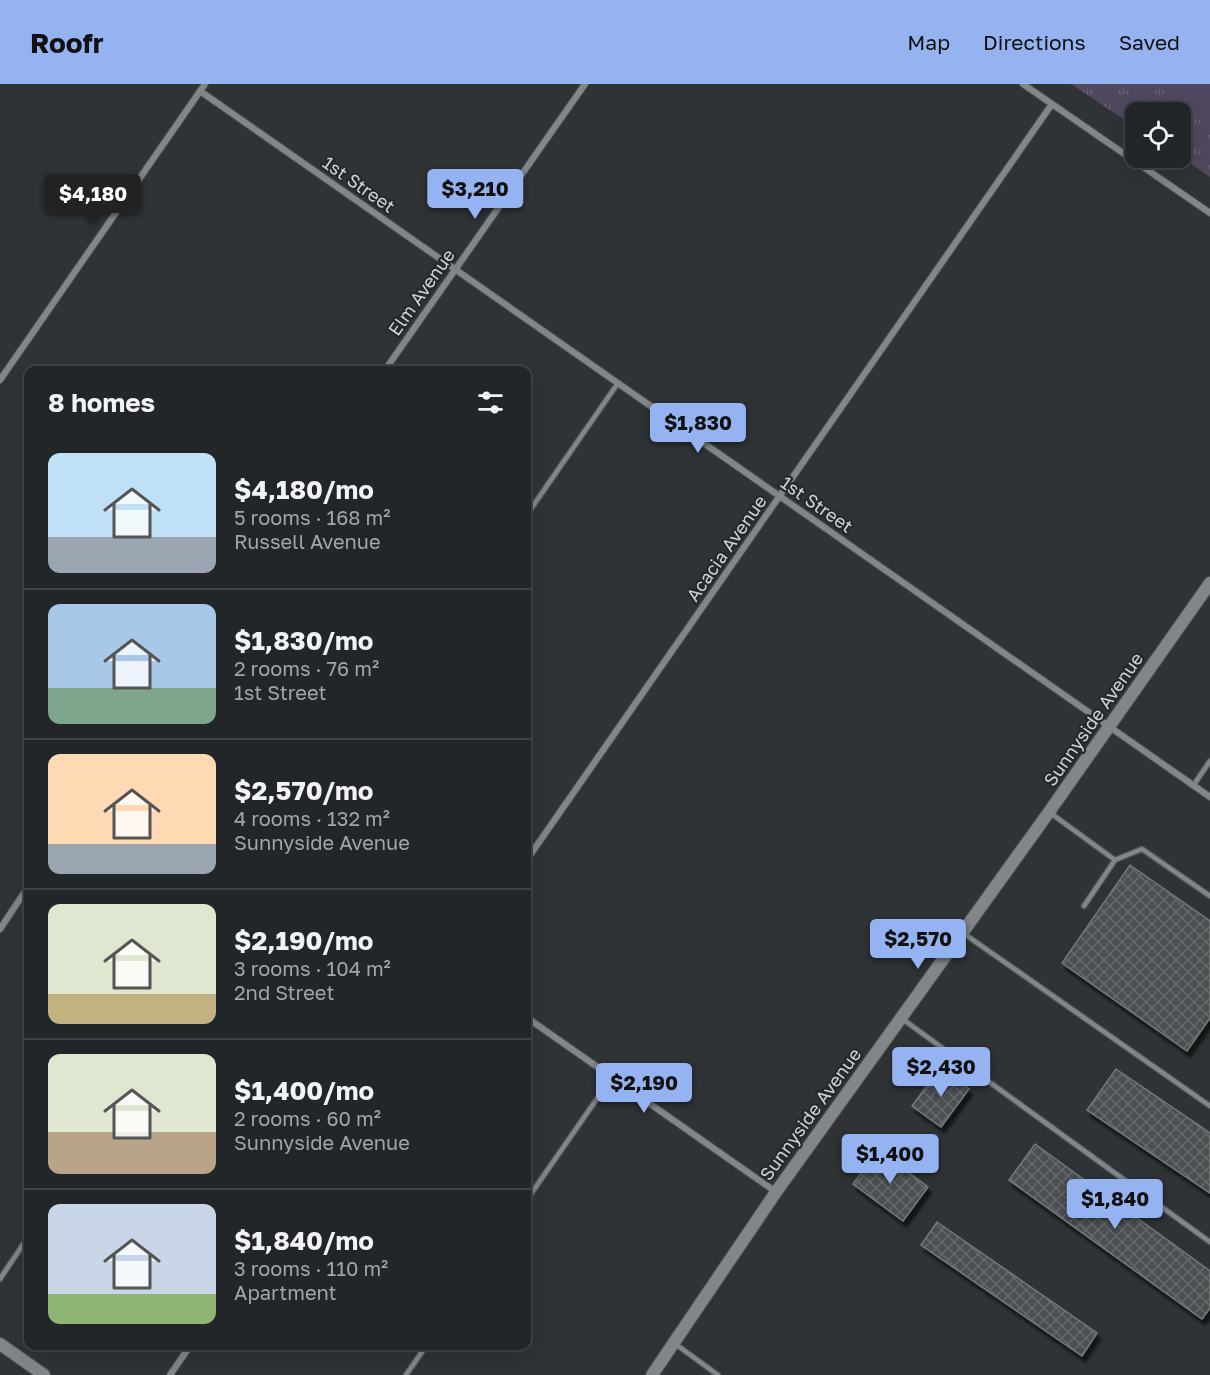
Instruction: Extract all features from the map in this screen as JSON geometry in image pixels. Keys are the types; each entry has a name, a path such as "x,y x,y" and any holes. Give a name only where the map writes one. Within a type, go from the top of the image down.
{"main road":[{"name":"Sunnyside Avenue","path":"652,1375 776,1192 963,933 1210,583"},
{"path":"0,1344 44,1375"}],"street":[{"path":"0,380 205,84"},
{"name":"Elm Avenue","path":"388,366 585,84"},
{"path":"1023,84 1210,213"},
{"name":"1st Street","path":"200,91 1210,797"},
{"name":"Acacia Avenue","path":"531,854 1052,104"},
{"path":"0,929 24,893"},
{"path":"531,1020 776,1192"},
{"path":"170,1375 187,1350"}],"lane":[{"path":"531,509 618,383"},
{"path":"1193,786 1210,761"},
{"path":"1049,812 1115,860"},
{"path":"1084,906 1115,860 1142,849 1210,896"},
{"path":"963,933 1210,1106"},
{"path":"902,1018 1210,1242"},
{"path":"531,1194 612,1077"},
{"path":"0,1279 24,1244"},
{"path":"674,1343 718,1375"},
{"path":"406,1375 423,1350"}],"green space":[{"path":"1071,84 1210,84 1210,177 1191,164 1191,102 1125,102 1125,120"},
{"path":"1162,84 1210,84 1210,117"}],"building":[{"path":"1130,865 1210,921 1210,1018 1187,1051 1062,963"},
{"path":"940,1068 969,1089 941,1127 912,1106"},
{"path":"1116,1069 1210,1133 1210,1193 1087,1110"},
{"path":"1035,1144 1210,1271 1210,1308 1202,1319 1009,1180"},
{"path":"878,1150 928,1187 903,1221 853,1184"},
{"path":"937,1222 1097,1333 1082,1356 921,1245"}]}
